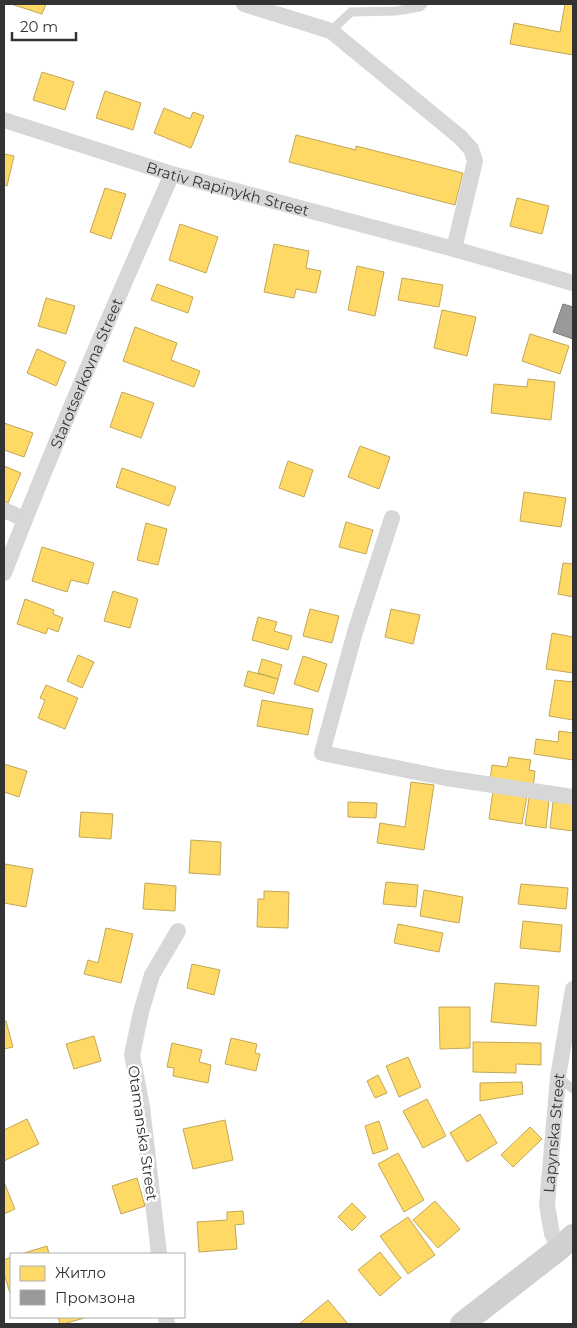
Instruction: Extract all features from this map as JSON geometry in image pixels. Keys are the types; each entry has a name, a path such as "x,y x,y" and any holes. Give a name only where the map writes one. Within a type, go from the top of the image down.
{"main road":[{"path":"462,1324 569,1242"}],"street":[{"path":"244,4 331,31 460,137 471,149 475,161 454,249"},
{"name":"Brativ Rapinykh Street","path":"4,120 172,174 454,249 573,283"},
{"name":"Starotserkovna Street","path":"4,573 24,520 116,300 172,174"},
{"path":"4,510 24,520"},
{"path":"392,518 355,632 322,753 446,778 573,798"},
{"name":"Otamanska Street","path":"159,1253 142,1107 132,1055 141,1012 152,975 178,931"},
{"name":"Lapynska Street","path":"569,1242 552,1234 547,1205 558,1077 573,989"}],"lane":[{"path":"331,31 351,12 396,11 420,7 422,4"},
{"path":"558,1077 573,1089"}],"building: Житло":[{"path":"11,4 46,4 42,14"},
{"path":"565,4 573,4 573,55 510,44 514,23 560,32"},
{"path":"42,72 74,82 65,110 33,100"},
{"path":"105,91 141,103 133,130 96,118"},
{"path":"164,108 190,119 193,112 204,116 191,148 154,133"},
{"path":"296,135 356,150 356,146 463,173 455,205 289,162"},
{"path":"4,154 14,156 7,186 4,185"},
{"path":"105,188 126,194 111,239 90,232"},
{"path":"517,198 549,206 542,234 510,226"},
{"path":"180,224 218,237 206,273 169,260"},
{"path":"274,244 309,251 306,268 321,271 316,293 296,289 294,298 264,292"},
{"path":"357,266 384,272 375,316 348,310"},
{"path":"402,278 443,285 439,307 398,300"},
{"path":"157,284 193,297 188,313 151,300"},
{"path":"46,298 75,306 66,334 38,326"},
{"path":"442,310 476,317 467,356 434,348"},
{"path":"135,327 177,343 171,360 200,371 194,387 123,361"},
{"path":"530,334 569,346 560,374 522,361"},
{"path":"37,349 66,362 56,386 27,373"},
{"path":"528,379 555,382 551,420 491,413 494,384 527,387"},
{"path":"122,392 154,403 141,438 110,427"},
{"path":"4,423 33,433 24,457 4,450"},
{"path":"360,446 390,457 379,489 348,477"},
{"path":"288,461 313,470 304,497 279,488"},
{"path":"4,466 21,473 8,503 4,501"},
{"path":"122,468 176,487 169,506 116,487"},
{"path":"524,492 566,498 561,527 520,521"},
{"path":"346,522 373,530 366,554 339,547"},
{"path":"146,523 167,529 158,565 137,560"},
{"path":"42,547 94,563 88,584 71,580 67,592 32,581"},
{"path":"563,563 573,564 573,597 558,594"},
{"path":"113,591 138,599 130,628 104,621"},
{"path":"25,599 54,610 53,614 63,618 58,632 48,628 46,634 17,624"},
{"path":"310,609 339,616 332,643 303,636"},
{"path":"391,609 420,615 413,644 385,637"},
{"path":"258,617 277,622 274,631 292,636 288,650 252,640"},
{"path":"552,633 573,637 573,673 546,669"},
{"path":"78,655 94,662 82,688 67,681"},
{"path":"303,656 327,664 318,692 294,684"},
{"path":"262,659 282,665 278,679 258,673"},
{"path":"248,671 278,679 274,694 244,686"},
{"path":"555,680 573,682 573,720 549,716"},
{"path":"46,685 78,698 65,729 38,718 45,700 40,698"},
{"path":"262,700 313,709 308,735 257,726"},
{"path":"559,731 573,733 573,760 534,754 536,739 558,742"},
{"path":"509,757 531,760 529,770 535,771 533,787 490,781 492,765 507,767"},
{"path":"4,764 27,771 19,797 4,792"},
{"path":"411,782 434,785 424,850 377,843 380,823 405,827"},
{"path":"493,791 527,796 522,824 489,819"},
{"path":"529,798 549,800 546,828 525,825"},
{"path":"348,802 377,803 376,818 348,817"},
{"path":"553,802 573,803 573,831 550,828"},
{"path":"81,812 113,814 111,839 79,837"},
{"path":"191,840 221,842 220,875 189,873"},
{"path":"5,864 33,869 26,907 4,903"},
{"path":"386,882 418,885 416,907 383,904"},
{"path":"145,883 176,886 175,911 143,909"},
{"path":"521,884 568,888 566,909 518,904"},
{"path":"424,890 463,897 459,923 420,916"},
{"path":"264,891 289,892 288,928 257,927 258,899 264,899"},
{"path":"523,921 562,925 560,952 520,948"},
{"path":"398,924 443,933 439,952 394,943"},
{"path":"106,928 133,934 121,983 84,974 88,960 98,963"},
{"path":"192,964 220,970 214,995 187,988"},
{"path":"495,983 539,986 536,1026 491,1022"},
{"path":"439,1007 470,1007 470,1048 440,1049"},
{"path":"4,1021 6,1021 13,1047 4,1049"},
{"path":"94,1036 101,1061 74,1069 66,1044"},
{"path":"231,1038 257,1044 255,1053 260,1054 256,1071 225,1064"},
{"path":"473,1042 541,1043 541,1065 516,1064 516,1073 473,1072"},
{"path":"172,1043 202,1050 199,1062 211,1065 208,1083 173,1076 174,1068 167,1067"},
{"path":"408,1057 421,1087 399,1097 386,1066"},
{"path":"378,1075 387,1093 375,1098 367,1081"},
{"path":"522,1082 523,1094 480,1101 480,1083"},
{"path":"427,1099 446,1136 423,1148 403,1111"},
{"path":"480,1114 497,1143 467,1162 450,1133"},
{"path":"27,1119 39,1144 4,1161 4,1130"},
{"path":"225,1120 233,1160 193,1169 183,1129"},
{"path":"379,1121 388,1149 373,1154 365,1126"},
{"path":"530,1127 542,1139 513,1167 501,1155"},
{"path":"398,1153 424,1200 404,1212 378,1164"},
{"path":"137,1178 145,1206 121,1214 112,1186"},
{"path":"4,1182 15,1209 4,1214"},
{"path":"435,1201 460,1229 438,1248 413,1220"},
{"path":"352,1203 366,1217 352,1231 338,1217"},
{"path":"243,1211 244,1224 235,1225 237,1249 199,1252 197,1222 227,1220 227,1212"},
{"path":"408,1217 435,1255 408,1274 380,1236"},
{"path":"47,1246 49,1253 24,1253"},
{"path":"380,1252 401,1278 380,1296 358,1270"},
{"path":"10,1257 10,1293 4,1274 4,1260"},
{"path":"328,1300 348,1324 299,1324"},
{"path":"58,1318 84,1318 63,1324 60,1324"}],"building: Промзона":[{"path":"563,304 573,307 573,339 553,332"}]}
